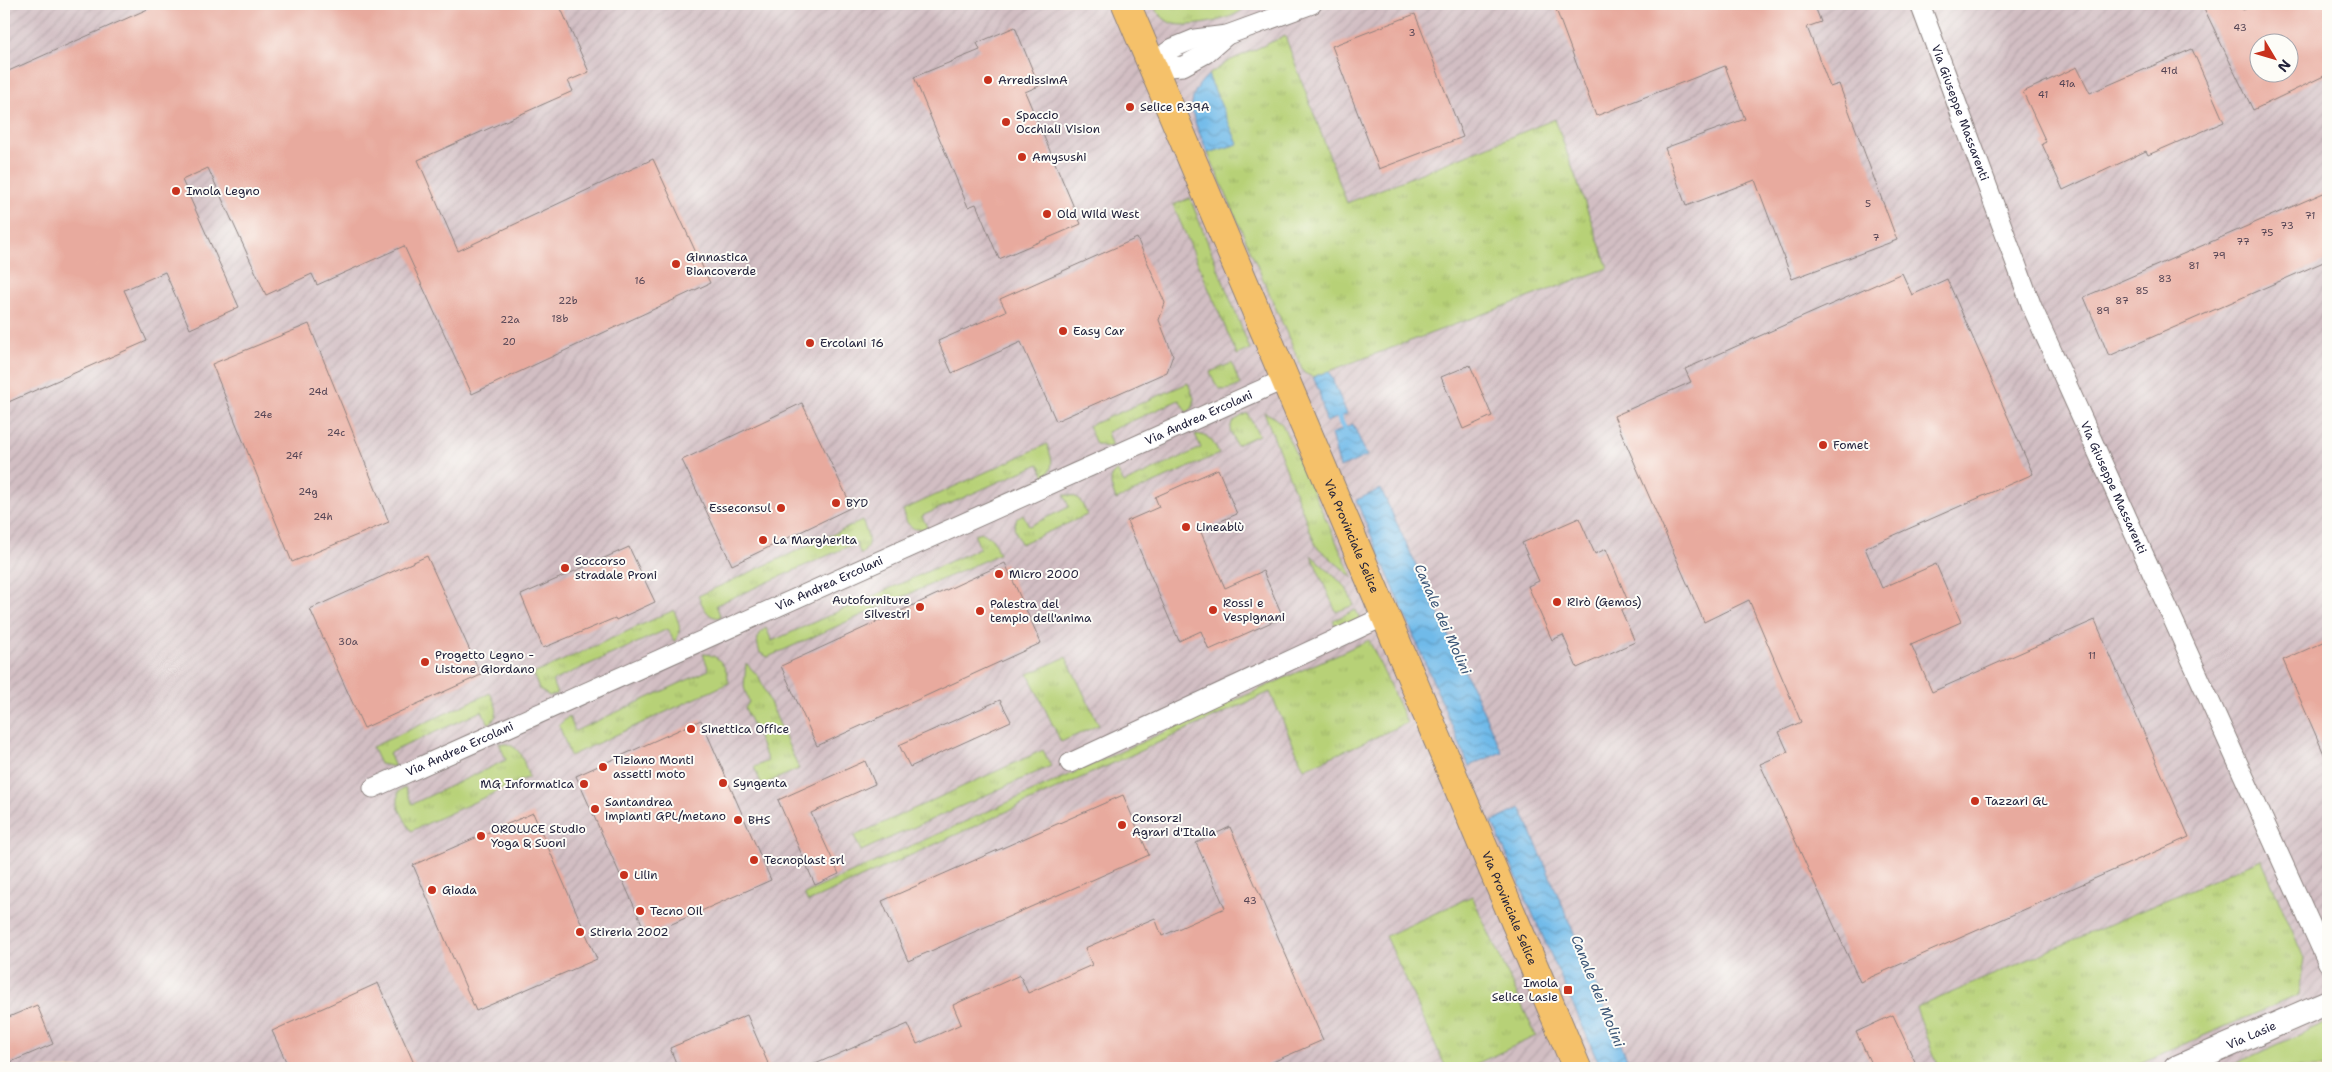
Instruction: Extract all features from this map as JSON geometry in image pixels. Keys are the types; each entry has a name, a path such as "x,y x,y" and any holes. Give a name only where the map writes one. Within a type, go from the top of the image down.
{"main road":[{"name":"Via Provinciale Selice","path":"1126,4 1577,1068"}],"street":[{"path":"1152,66 1173,48 1195,39 1227,35 1312,4"},
{"name":"Via Giuseppe Massarenti","path":"1920,4 2032,307 2328,963"},
{"path":"1152,66 1183,66 1205,54 1227,35"},
{"path":"1140,38 1173,48"},
{"path":"1166,99 1183,66"},
{"name":"Via Andrea Ercolani","path":"373,788 1285,379"},
{"path":"1070,763 1385,616"},
{"name":"Via Lasie","path":"2176,1068 2328,1002"}],"shaded area":[{"path":"4,4 2328,4 2328,1068 4,1068"}],"green space":[{"path":"1168,4 1248,4 1243,10 1214,22 1182,25 1168,22 1155,10"},
{"path":"1285,36 1347,203 1555,119 1608,268 1313,377 1304,373 1208,153 1237,144 1208,75 1229,61"},
{"path":"1190,198 1250,349 1237,355 1173,205"},
{"path":"1232,363 1240,385 1224,390 1220,389 1210,372"},
{"path":"1188,383 1194,398 1193,407 1187,413 1179,400 1107,432 1112,446 1105,447 1096,444 1088,426"},
{"path":"1264,412 1282,424 1353,578 1316,546"},
{"path":"1247,413 1259,435 1236,445 1230,430 1232,422"},
{"path":"1195,434 1208,437 1219,454 1116,500 1111,486 1111,476 1117,470 1124,483 1201,448"},
{"path":"1047,444 1052,465 1045,477 1039,464 922,516 928,529 914,529 907,523 903,510"},
{"path":"1064,495 1077,497 1087,515 1021,544 1014,528 1017,518 1023,514 1029,526 1069,507"},
{"path":"862,521 868,543 861,555 856,543 716,605 721,617 709,614 704,608 698,596"},
{"path":"981,532 993,539 999,554 768,657 760,653 758,639 766,628 772,641 980,548 974,534"},
{"path":"1311,555 1345,586 1354,605 1336,612"},
{"path":"674,610 679,634 674,642 668,629 552,681 557,694 549,696 539,689 533,674"},
{"path":"1356,610 1360,619 1337,630 1333,620"},
{"path":"1369,640 1407,723 1304,769 1270,692 808,902 804,894"},
{"path":"703,654 714,656 722,663 729,683 570,756 559,725 569,716 575,731 709,670"},
{"path":"1066,657 1099,725 1061,742 1028,674"},
{"path":"746,663 759,677 799,769 762,785 754,767 768,761 745,708 749,702 744,687"},
{"path":"490,693 497,710 495,717 489,724 482,711 389,753 395,767 380,764 372,747"},
{"path":"499,743 507,744 517,749 529,777 411,831 398,807 398,792 405,787 412,804 506,760"},
{"path":"1043,750 1051,766 861,851 854,836"},
{"path":"2261,859 2304,958 2299,995 2128,1068 1939,1068 1916,1008"},
{"path":"1472,896 1536,1036 1467,1068 1446,1068 1386,936"},
{"path":"2328,1022 2328,1068 2225,1068"}],"water":[{"path":"1208,75 1238,144 1208,153 1195,122 1192,104 1194,94"},
{"path":"1329,371 1347,414 1326,422 1319,391 1313,377"},
{"path":"1353,424 1367,456 1340,468 1331,434"},
{"path":"1381,489 1502,752 1469,766 1356,500"},
{"path":"1521,808 1631,1068 1601,1068 1492,822"}],"building":[{"name":"Imola Legno","path":"159,4 559,4 589,72 568,81 573,91 418,160 458,251 653,159 710,283 472,394 404,246 317,285 312,274 266,295 208,168 182,180 239,307 190,329 165,272 124,290 147,341 4,404 4,73"},
{"path":"1554,4 1814,4 1821,22 1807,27 1830,87 1839,84 1897,240 1792,279 1755,180 1686,206 1665,148 1745,119 1725,66 1596,116"},
{"path":"2202,4 2240,4 2243,10 2257,4 2328,4 2328,74 2253,110"},
{"path":"1415,14 1463,137 1379,169 1332,46"},
{"path":"1015,27 1039,86 1025,92 1081,224 999,259 976,204 968,207 914,77 980,50 977,43"},
{"path":"2192,49 2224,122 2148,155 2146,151 2063,190 2042,144 2046,142 2023,92 2077,67 2090,93"},
{"path":"2328,191 2328,260 2109,356 2084,297"},
{"name":"Easy Car","path":"1137,238 1165,303 1159,320 1173,355 1167,372 1056,421 1021,342 952,373 938,341 1006,311 1000,299"},
{"path":"1902,273 1912,295 1947,279 2033,474 1865,548 1882,588 1936,564 1961,622 1911,644 1932,692 2095,620 2189,837 1860,982 1760,764 1788,752 1779,732 1801,722 1749,600 1704,622 1614,416 1691,382 1685,369"},
{"path":"309,324 389,522 292,562 212,364"},
{"path":"1470,365 1492,416 1463,429 1441,377"},
{"path":"802,403 852,507 732,565 682,460"},
{"path":"1218,469 1237,514 1200,530 1225,588 1263,571 1283,617 1209,650 1201,631 1179,641 1127,521 1159,507 1155,497"},
{"path":"1579,518 1595,554 1606,549 1630,606 1621,610 1635,642 1577,668 1563,635 1552,640 1528,586 1539,581 1522,543"},
{"path":"629,547 655,602 616,620 615,618 543,648 521,595"},
{"path":"427,556 481,675 364,728 310,609"},
{"path":"1005,563 1041,643 817,746 781,666"},
{"path":"2328,640 2328,763 2283,660"},
{"path":"1000,700 1011,721 910,767 899,745"},
{"path":"701,720 771,880 647,935 576,776"},
{"path":"865,761 875,784 811,813 839,874 815,885 778,800"},
{"path":"1123,795 1149,855 908,961 882,901"},
{"path":"533,813 597,959 476,1011 413,865"},
{"path":"1230,827 1323,1040 1259,1068 806,1068 908,1024 917,1044 961,1024 953,1005 1020,975 1028,993 1092,965 1085,948 1155,918 1162,936 1225,908 1196,843"},
{"path":"378,983 416,1068 289,1068 272,1031"},
{"path":"37,1005 53,1044 4,1065 4,1019"},
{"path":"747,1015 770,1068 678,1068 670,1048"},
{"path":"1893,1015 1918,1068 1873,1068 1856,1032"}],"waterway":[{"name":"Canale dei Molini","path":"1336,411 1347,435"}],"place":[{"name":"ArredissimA","path":"988,80"},
{"name":"Selice P.39A","path":"1130,107"},
{"name":"Spaccio Occhiali Vision","path":"1006,122"},
{"name":"Amysushi","path":"1022,157"},
{"name":"Imola Legno","path":"176,191"},
{"name":"Old Wild West","path":"1047,214"},
{"name":"Ginnastica Biancoverde","path":"676,264"},
{"name":"Easy Car","path":"1063,331"},
{"name":"Ercolani 16","path":"810,343"},
{"name":"Fomet","path":"1823,445"},
{"name":"BYD","path":"836,503"},
{"name":"Esseconsul","path":"781,508"},
{"name":"Lineablù","path":"1186,527"},
{"name":"La Margherita","path":"763,540"},
{"name":"Soccorso stradale Proni","path":"565,568"},
{"name":"Micro 2000","path":"999,574"},
{"name":"Rirò (Gemos)","path":"1557,602"},
{"name":"Autoforniture Silvestri","path":"920,607"},
{"name":"Rossi e Vespignani","path":"1213,610"},
{"name":"Palestra del tempio dell'anima","path":"980,611"},
{"name":"Progetto Legno - Listone Giordano","path":"425,662"},
{"name":"Sinettica Office","path":"691,729"},
{"name":"Tiziano Monti assetti moto","path":"603,767"},
{"name":"Syngenta","path":"723,783"},
{"name":"MG Informatica","path":"584,784"},
{"name":"Tazzari GL","path":"1975,801"},
{"name":"Santandrea impianti GPL/metano","path":"595,809"},
{"name":"BHS","path":"738,820"},
{"name":"Consorzi Agrari d'Italia","path":"1122,825"},
{"name":"OROLUCE Studio Yoga & Suoni","path":"481,836"},
{"name":"Tecnoplast srl","path":"754,860"},
{"name":"Lilin","path":"624,875"},
{"name":"Giada","path":"432,890"},
{"name":"Tecno Oil","path":"640,911"},
{"name":"Stireria 2002","path":"580,932"},
{"name":"Imola Selice Lasie","path":"1568,990"}]}
